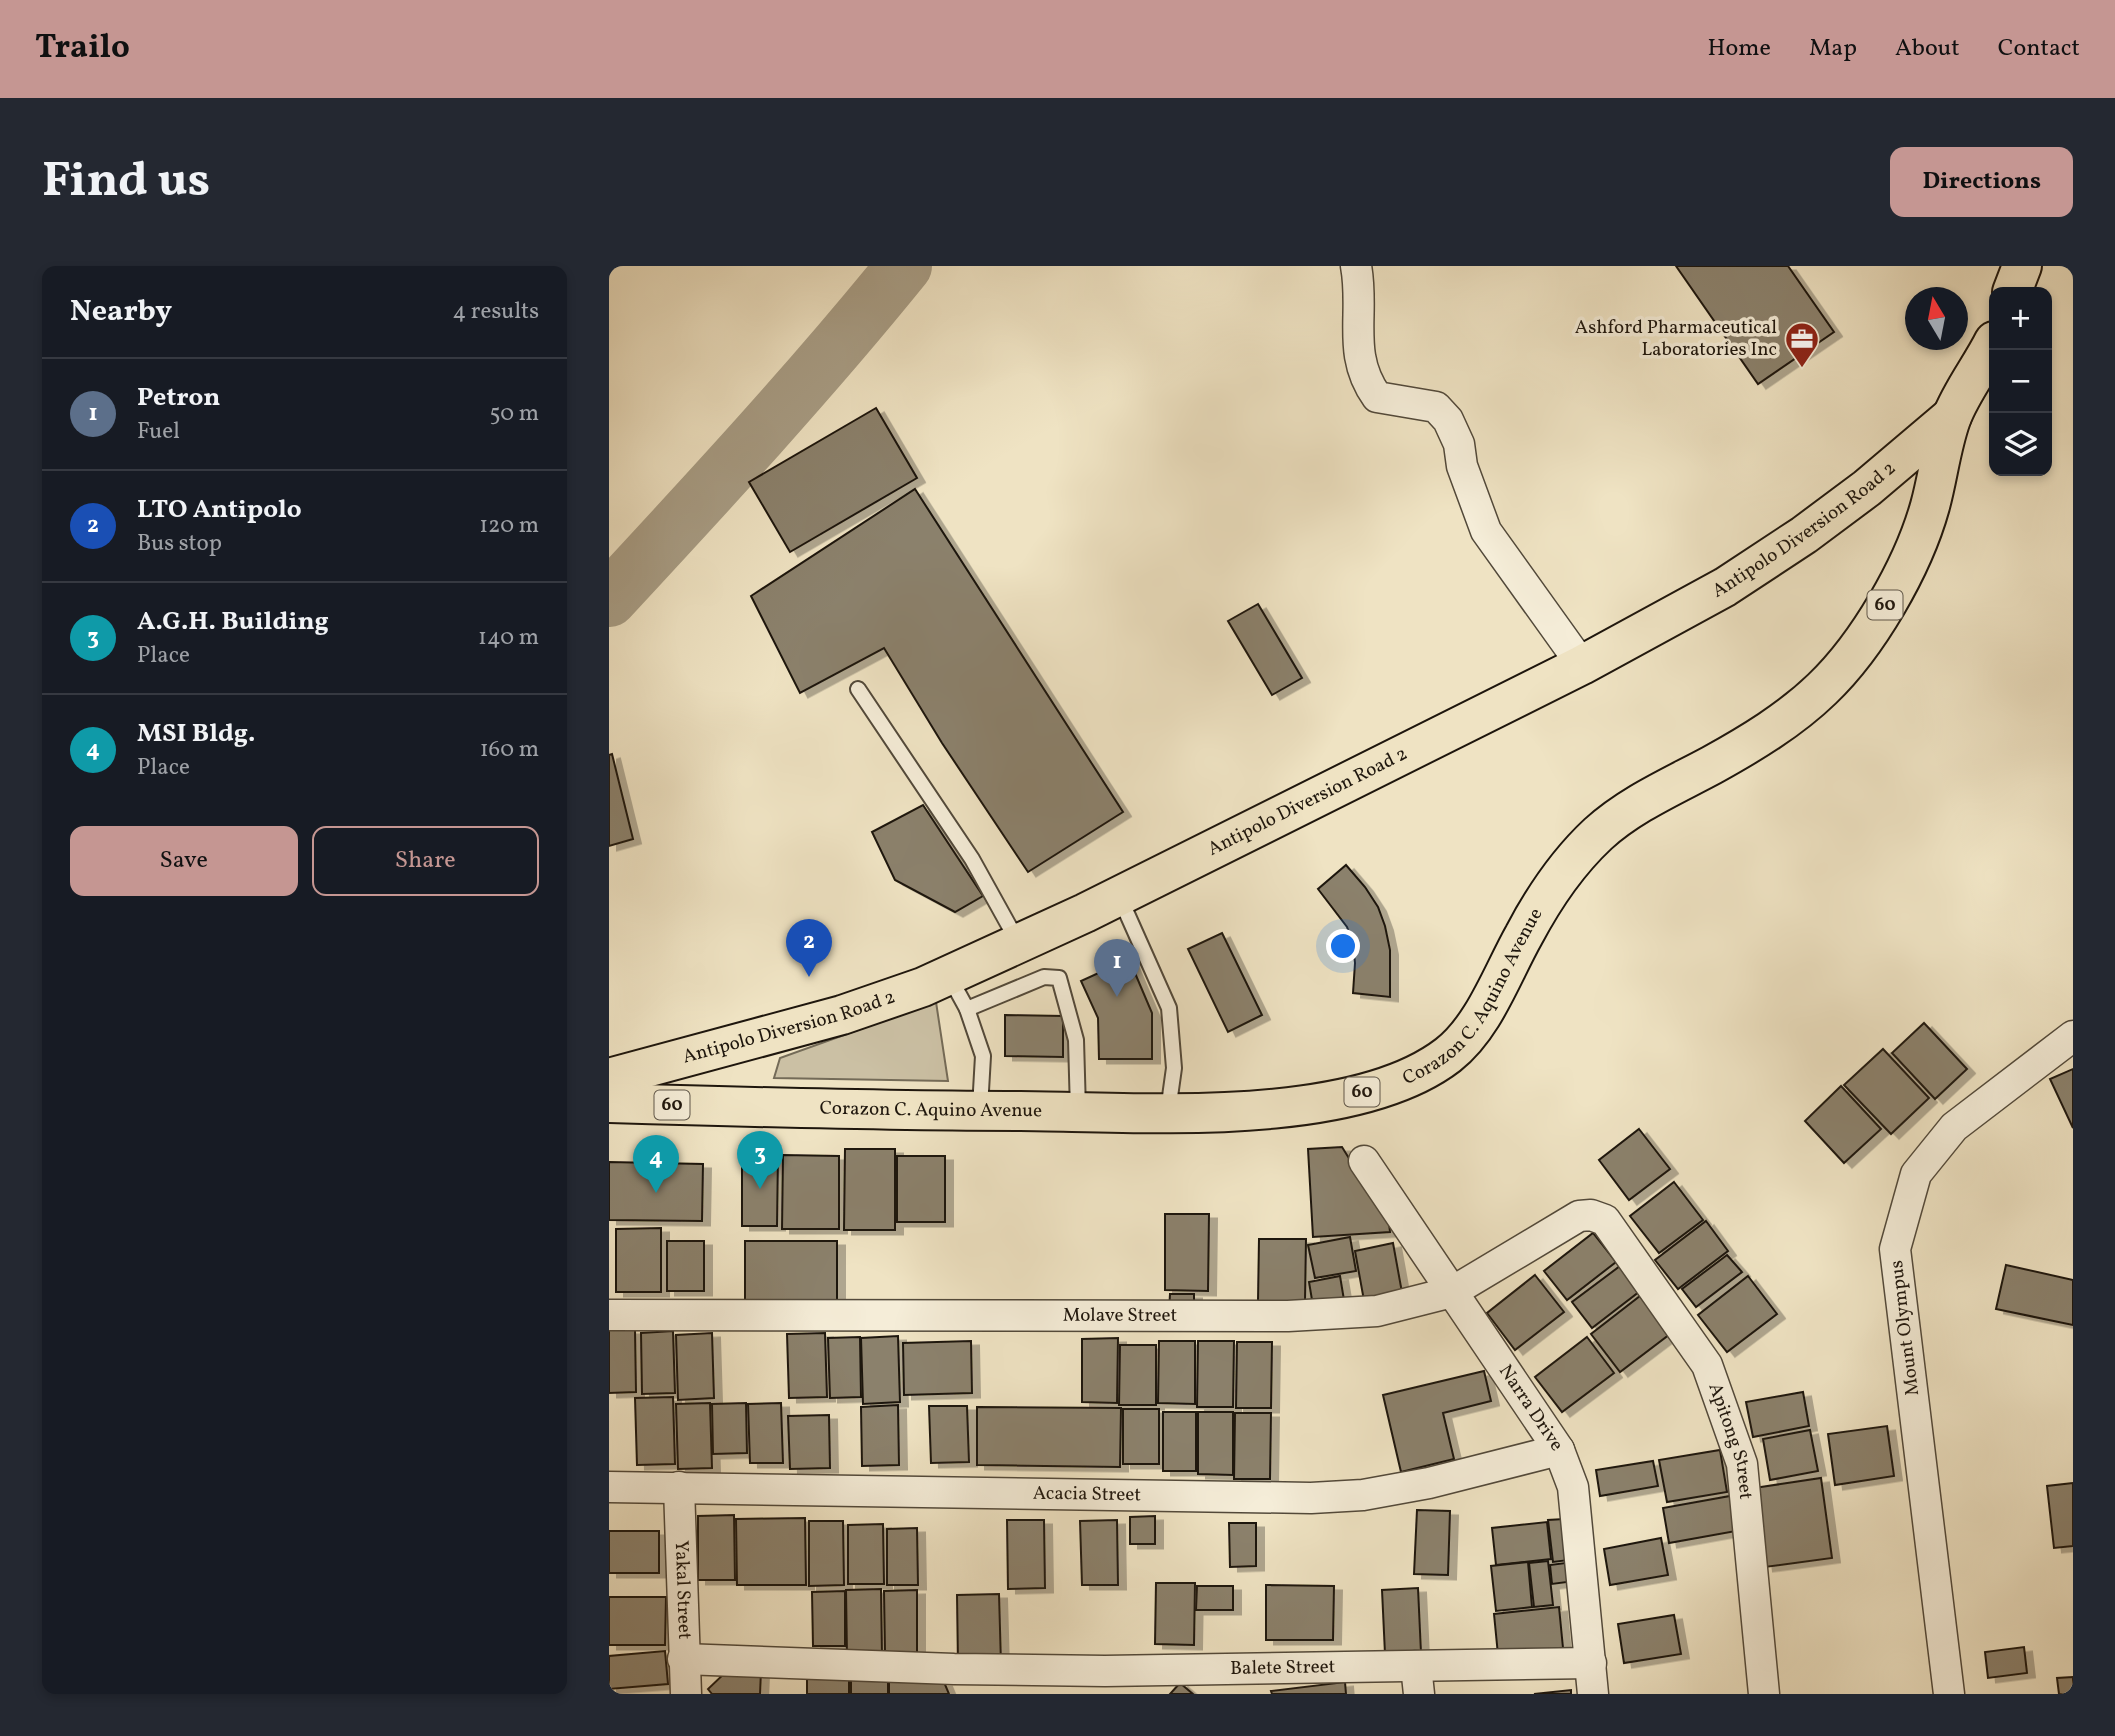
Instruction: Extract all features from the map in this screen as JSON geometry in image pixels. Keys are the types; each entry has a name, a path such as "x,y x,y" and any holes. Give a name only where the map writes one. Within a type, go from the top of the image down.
{"main road":[{"path":"2014,287 2022,266"},
{"name":"Corazon C. Aquino Avenue","path":"609,1103 1168,1112 1280,1108 1347,1096 1406,1080 1450,1053 1490,1002 1525,932 1551,891 1597,835 1648,798 1765,734 1829,681 1878,618 1917,543 1929,509 1952,416 1989,350"},
{"name":"Antipolo Diversion Road 2","path":"609,1078 842,1015 958,993 1019,943 1119,896 1582,665 1725,587 1804,535 1867,488 1952,416"},
{"path":"1867,488 1883,481 1902,478 1919,488 1929,509"},
{"path":"725,1047 692,1069 691,1093 736,1107"}],"street":[{"path":"1356,266 1359,280 1359,360 1366,381 1377,397 1436,407 1448,420 1459,444 1462,466 1486,531 1582,665"},
{"name":"Mount Olympus","path":"1949,1694 1895,1249 1916,1174 1954,1127 2073,1036"},
{"name":"Narra Drive","path":"1364,1161 1559,1450 1573,1487 1593,1694"},
{"name":"Molave Street","path":"609,1315 1288,1316 1377,1311 1452,1292 1579,1216 1591,1215 1605,1220"},
{"name":"Apitong Street","path":"1605,1220 1707,1365 1742,1464 1764,1694"},
{"name":"Acacia Street","path":"609,1487 1311,1498 1363,1495 1429,1483 1559,1450"},
{"name":"Yakal Street","path":"679,1487 686,1694"},
{"name":"Balete Street","path":"683,1659 957,1682 1105,1671 1239,1681 1417,1680 1591,1663"}],"lane":[{"path":"858,689 972,859 1019,943"},
{"path":"1119,896 1169,1008 1174,1068 1168,1112"},
{"path":"980,1111 983,1056 958,993 1044,977 1059,978 1076,1040 1078,1111"}],"shaded area":[{"path":"936,1002 948,1081 774,1078 780,1058"}],"building":[{"path":"1676,266 1788,266 1834,332 1758,384"},
{"path":"876,408 917,478 790,552 749,482"},
{"path":"915,489 1123,812 1028,872 942,743 884,648 800,693 751,596"},
{"path":"1258,604 1302,678 1272,695 1228,621"},
{"path":"612,754 633,839 609,846 609,755"},
{"path":"923,805 983,896 955,912 895,880 872,832"},
{"path":"1346,865 1378,907 1385,926 1390,950 1390,997 1353,993 1353,944 1347,927 1318,889"},
{"path":"1222,933 1262,1015 1228,1032 1188,949"},
{"path":"1129,959 1152,1013 1152,1059 1099,1059 1098,1018 1081,981"},
{"path":"1005,1015 1063,1016 1063,1057 1005,1056"},
{"path":"1924,1023 1967,1069 1935,1099 1892,1053"},
{"path":"1883,1049 1929,1098 1891,1134 1844,1085"},
{"path":"2073,1069 2073,1128 2050,1079"},
{"path":"1841,1086 1881,1129 1844,1163 1805,1121"},
{"path":"1639,1129 1670,1169 1629,1200 1599,1160"},
{"path":"1342,1147 1389,1223 1390,1232 1313,1237 1308,1149"},
{"path":"845,1149 895,1149 895,1230 844,1230"},
{"path":"742,1153 778,1153 777,1226 742,1226"},
{"path":"783,1155 839,1156 839,1229 782,1229"},
{"path":"897,1156 945,1156 945,1222 897,1222"},
{"path":"609,1162 703,1164 702,1221 609,1220"},
{"path":"1674,1182 1703,1220 1659,1253 1630,1216"},
{"path":"1165,1214 1209,1214 1208,1291 1165,1290"},
{"path":"1706,1221 1728,1251 1678,1289 1655,1260"},
{"path":"661,1228 661,1292 616,1292 616,1229"},
{"path":"1593,1233 1616,1262 1567,1300 1544,1271"},
{"path":"1350,1237 1356,1271 1315,1278 1308,1245"},
{"path":"1259,1239 1306,1239 1305,1301 1258,1301"},
{"path":"667,1241 704,1241 704,1291 667,1291"},
{"path":"745,1241 837,1241 837,1300 745,1300"},
{"path":"1393,1243 1403,1298 1365,1306 1355,1251"},
{"path":"1727,1255 1742,1272 1696,1307 1682,1289"},
{"path":"1624,1263 1644,1288 1592,1328 1572,1302"},
{"path":"2006,1265 2073,1280 2073,1325 1996,1309"},
{"path":"1535,1275 1564,1312 1515,1350 1487,1313"},
{"path":"1340,1276 1345,1306 1314,1312 1309,1282"},
{"path":"1748,1276 1777,1314 1727,1352 1698,1315"},
{"path":"1170,1294 1194,1294 1194,1311 1169,1311"},
{"path":"1640,1296 1670,1334 1620,1372 1591,1334"},
{"path":"609,1330 635,1330 636,1392 609,1393"},
{"path":"673,1331 675,1393 642,1394 641,1333"},
{"path":"712,1333 714,1398 678,1400 676,1335"},
{"path":"825,1333 827,1397 789,1398 787,1334"},
{"path":"898,1336 900,1402 863,1404 861,1338"},
{"path":"860,1337 861,1397 830,1398 828,1338"},
{"path":"1587,1337 1614,1373 1562,1412 1535,1377"},
{"path":"1118,1338 1117,1403 1082,1402 1082,1339"},
{"path":"971,1341 972,1393 904,1395 903,1343"},
{"path":"1159,1341 1195,1341 1195,1404 1158,1403"},
{"path":"1198,1341 1234,1341 1233,1407 1197,1407"},
{"path":"1237,1342 1272,1342 1271,1408 1236,1408"},
{"path":"1120,1345 1156,1345 1156,1405 1119,1405"},
{"path":"1484,1371 1491,1401 1443,1413 1454,1459 1401,1472 1383,1395"},
{"path":"1803,1392 1809,1426 1753,1437 1746,1402"},
{"path":"673,1397 675,1464 637,1465 635,1398"},
{"path":"710,1403 712,1468 678,1469 676,1404"},
{"path":"746,1403 747,1453 713,1454 712,1404"},
{"path":"781,1403 783,1463 750,1463 748,1404"},
{"path":"898,1405 899,1465 862,1466 861,1407"},
{"path":"929,1406 967,1406 969,1462 931,1463"},
{"path":"977,1407 1121,1408 1120,1467 977,1465"},
{"path":"1123,1409 1159,1409 1159,1464 1123,1464"},
{"path":"1163,1412 1196,1412 1196,1471 1163,1471"},
{"path":"1198,1412 1233,1412 1233,1475 1198,1474"},
{"path":"1235,1413 1271,1413 1270,1479 1234,1479"},
{"path":"829,1415 830,1468 790,1469 788,1416"},
{"path":"1887,1426 1894,1476 1835,1485 1828,1434"},
{"path":"1810,1430 1818,1471 1770,1480 1763,1439"},
{"path":"1720,1450 1727,1492 1667,1502 1659,1460"},
{"path":"1653,1461 1658,1486 1600,1496 1596,1470"},
{"path":"1821,1478 1832,1558 1765,1567 1754,1488"},
{"path":"2073,1483 2073,1546 2054,1548 2047,1486"},
{"path":"1730,1496 1736,1531 1669,1543 1663,1508"},
{"path":"1417,1510 1450,1511 1448,1575 1414,1574"},
{"path":"734,1515 735,1580 698,1580 698,1516"},
{"path":"1155,1516 1155,1544 1130,1544 1130,1517"},
{"path":"805,1518 806,1585 737,1585 736,1519"},
{"path":"1564,1519 1569,1560 1553,1562 1548,1520"},
{"path":"1007,1520 1044,1520 1045,1588 1008,1589"},
{"path":"1117,1520 1118,1585 1082,1585 1080,1521"},
{"path":"809,1521 843,1521 844,1585 809,1586"},
{"path":"1547,1522 1551,1559 1496,1565 1492,1528"},
{"path":"1229,1523 1256,1523 1256,1566 1230,1567"},
{"path":"883,1524 884,1584 848,1584 848,1525"},
{"path":"917,1528 918,1585 887,1585 887,1529"},
{"path":"609,1531 659,1531 659,1573 609,1573"},
{"path":"1661,1538 1668,1575 1610,1585 1604,1549"},
{"path":"1548,1561 1553,1605 1534,1607 1529,1563"},
{"path":"1528,1562 1532,1607 1496,1611 1491,1566"},
{"path":"1573,1562 1575,1581 1552,1584 1550,1565"},
{"path":"1156,1583 1195,1583 1194,1645 1155,1644"},
{"path":"1266,1585 1334,1586 1333,1640 1266,1640"},
{"path":"1197,1586 1233,1586 1233,1610 1196,1610"},
{"path":"1418,1588 1421,1653 1385,1654 1382,1590"},
{"path":"881,1589 882,1656 847,1657 846,1590"},
{"path":"917,1590 917,1653 885,1653 884,1591"},
{"path":"845,1591 845,1646 813,1646 812,1592"},
{"path":"999,1594 1001,1664 958,1665 957,1595"},
{"path":"609,1597 666,1597 665,1645 609,1645"},
{"path":"1559,1607 1563,1648 1498,1655 1494,1614"},
{"path":"1674,1615 1681,1654 1624,1663 1618,1624"},
{"path":"2024,1647 2027,1673 1988,1678 1985,1652"},
{"path":"665,1651 668,1684 609,1689 609,1656"},
{"path":"729,1669 761,1671 760,1694 712,1694 708,1689"},
{"path":"807,1675 849,1675 849,1694 807,1694"},
{"path":"2073,1677 2073,1694 2059,1694 2057,1678"},
{"path":"851,1679 888,1679 888,1694 851,1694"},
{"path":"889,1682 944,1682 949,1694 889,1694"},
{"path":"1345,1682 1346,1694 1272,1694 1271,1691"},
{"path":"1180,1683 1193,1694 1170,1694"},
{"path":"1571,1690 1571,1694 1534,1694"}],"waterway":[{"path":"609,599 796,393 904,266"}],"place":[{"name":"Ashford Pharmaceutical Laboratories Inc","path":"1802,369"},
{"name":"LTO Antipolo","path":"809,977"},
{"name":"Petron","path":"1117,997"},
{"name":"A.G.H. Building","path":"760,1189"},
{"name":"MSI Bldg.","path":"656,1193"}]}
